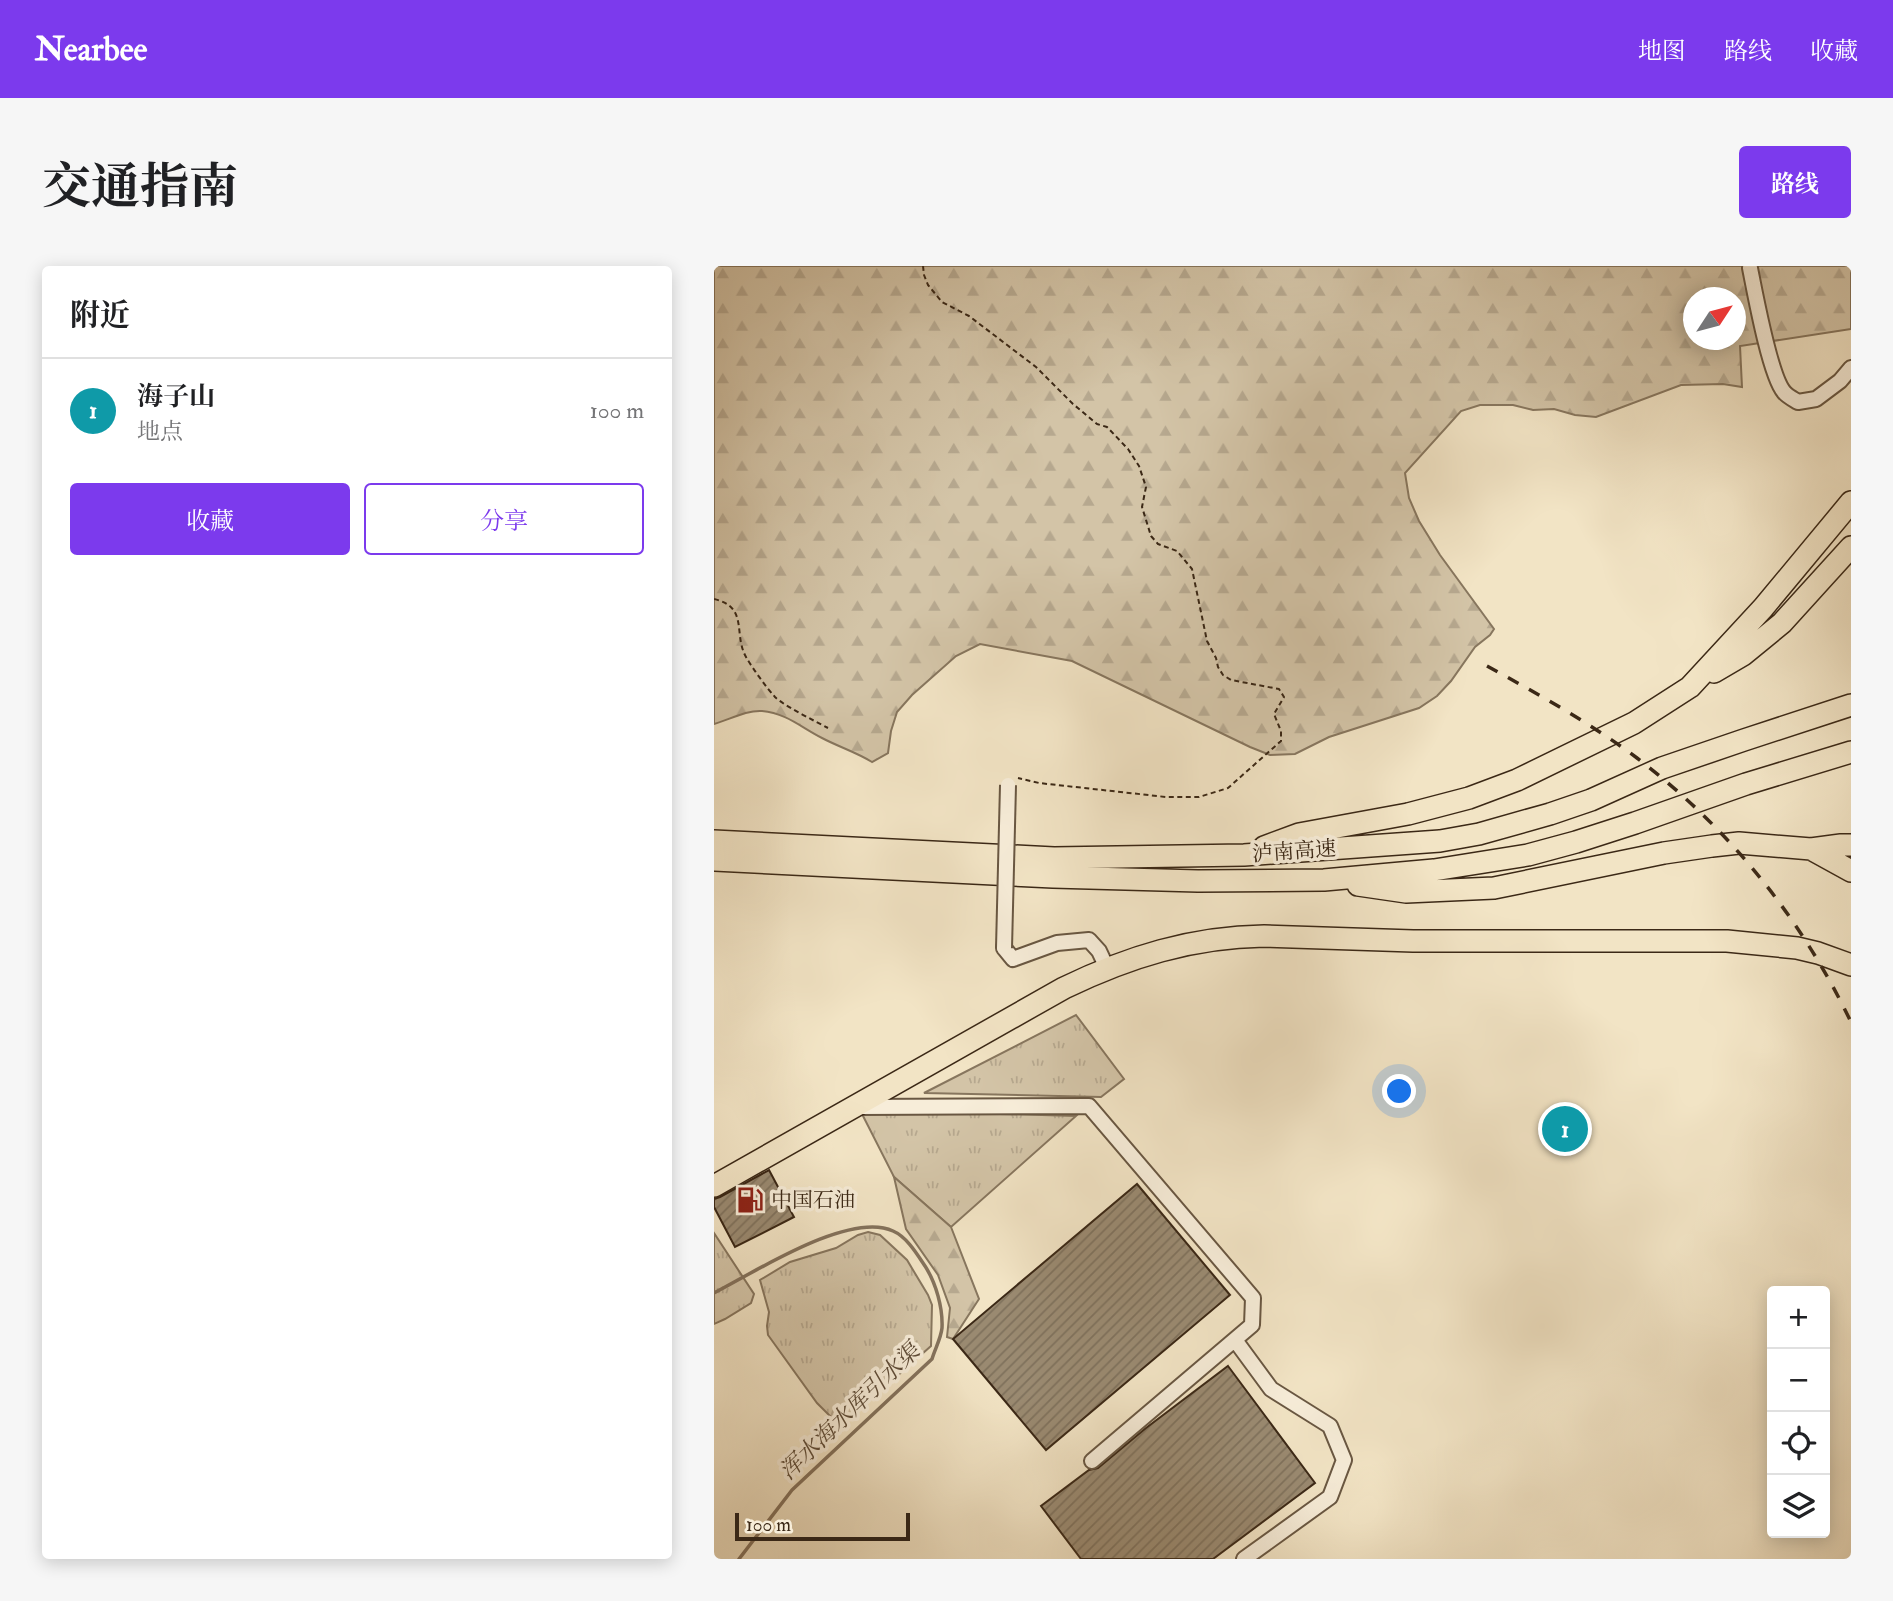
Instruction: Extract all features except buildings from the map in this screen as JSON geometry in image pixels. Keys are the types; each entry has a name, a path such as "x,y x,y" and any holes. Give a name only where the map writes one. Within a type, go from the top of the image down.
{"highway":[{"path":"1690,687 1763,608 1851,502"},
{"path":"1244,855 1299,834 1408,814 1469,798 1517,780 1634,723 1742,655 1782,623 1851,547"},
{"name":"泸南高速","path":"714,841 1054,858 1244,855 1440,841 1479,834 1550,814 1591,800 1662,768 1851,705"},
{"name":"泸南高速","path":"714,860 1053,877 1198,881 1324,880 1434,870 1528,855 1851,752"},
{"path":"1324,880 1406,892 1494,888 1664,853 1739,844 1811,849 1851,845"},
{"path":"1811,849 1851,871"},
{"path":"714,1186 1064,988 1107,968 1156,951 1200,941 1264,936 1426,941 1727,941 1797,948 1851,965"}],"street":[{"path":"1749,267 1773,367 1783,392 1798,402 1816,399 1840,381 1851,368"},
{"path":"1008,785 1004,948 1013,959 1057,943 1090,940 1107,968"},
{"path":"854,1107 1089,1106 1253,1298 1252,1325 1092,1461"},
{"path":"1235,1340 1271,1389 1330,1426 1344,1460 1330,1497 1244,1559"}],"path":[{"path":"922,266 928,285 942,302 969,316 1036,367 1073,404 1097,424 1107,427 1128,449 1139,466 1146,486 1142,506 1151,536 1158,544 1177,551 1192,569 1207,640 1223,676 1279,689 1284,697 1274,714 1282,731 1281,741 1228,788 1219,792 1199,797 1166,797 1015,778 1008,785"},
{"path":"714,599 723,601 736,614 746,657 776,699 828,728"}],"green space":[{"path":"714,266 1851,266 1851,329 1746,345 1746,287 1683,287 1683,350 1740,350 1742,387 1723,384 1681,385 1596,417 1513,405 1480,405 1461,411 1405,473 1409,498 1419,521 1440,555 1494,629 1475,647 1437,696 1419,708 1329,737 1295,754 1270,755 1072,661 980,644 956,656 912,695 897,712 888,753 872,762 786,718 771,712 750,712 714,724"},
{"path":"1076,1015 1124,1079 1101,1097 924,1093"},
{"path":"860,1110 1076,1116 951,1227 894,1177"},
{"path":"894,1177 951,1227 979,1299 953,1339 947,1337 950,1308 938,1275 906,1229"},
{"path":"868,1232 880,1235 907,1260 928,1295 932,1305 931,1346 839,1425 817,1403 768,1335 769,1312 760,1280 790,1262 836,1248"},
{"path":"714,1233 754,1294 751,1303 714,1324"}],"waterway":[{"name":"浑水海水库引水渠","path":"714,1293 777,1259 828,1236 852,1229 874,1227 893,1231 911,1246 932,1280 942,1320 932,1359 792,1490 739,1559"}],"railway":[{"path":"1487,666 1564,709 1619,745 1671,785 1702,814 1760,877 1786,911 1851,1022"}],"place":[{"name":"海子山","path":"1565,1129"},
{"name":"中国石油","path":"750,1200"}]}
